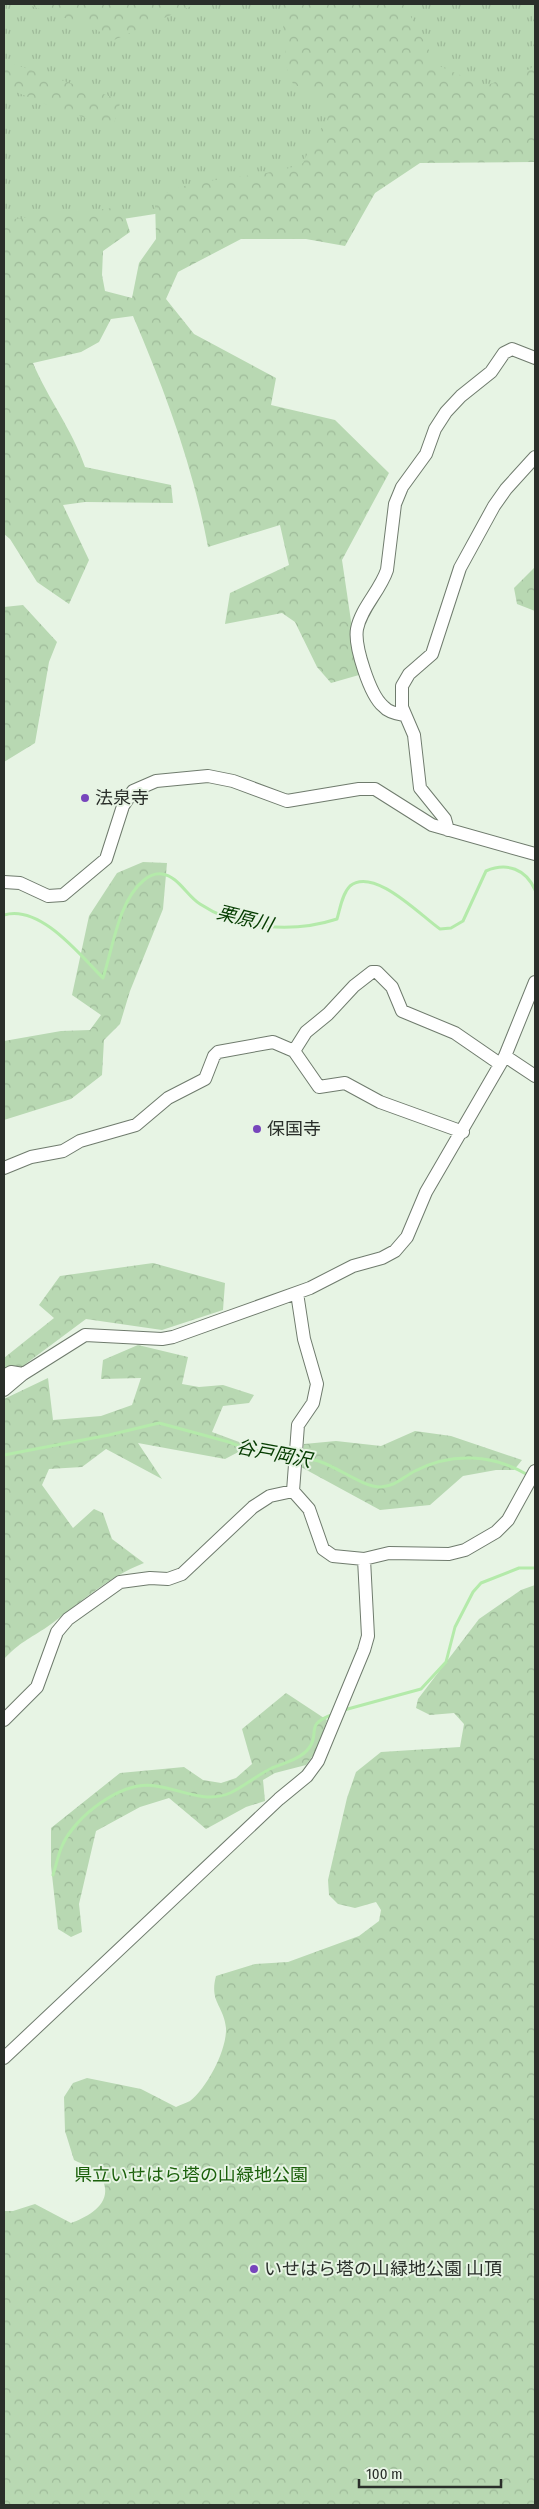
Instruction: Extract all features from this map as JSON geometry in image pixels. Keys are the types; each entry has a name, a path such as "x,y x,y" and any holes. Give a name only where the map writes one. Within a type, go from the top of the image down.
{"street":[{"path":"404,715 395,714 382,706 372,688 360,656 356,631 361,616 387,570 395,504 402,487 426,454 435,429 446,412 461,396 491,372 504,352 512,350 535,358"},
{"path":"448,830 445,820 420,788 414,735 404,715 401,698 404,682 435,648 460,568 502,494 535,458"},
{"path":"4,882 20,883 48,896 64,895 106,859 128,796 139,787 156,781 208,776 222,778 287,801 359,789 375,789 420,818 448,830 535,854"},
{"path":"294,1051 306,1032 328,1014 354,986 372,972 377,972 392,987 402,1011 455,1032 502,1060 535,1076"},
{"path":"4,1390 23,1374 85,1335 168,1338 297,1293 353,1266 382,1258 395,1252 407,1237 426,1192 463,1132 473,1109 502,1060 535,982"},
{"path":"4,1168 31,1157 63,1151 88,1138 136,1125 168,1098 205,1079 214,1056 218,1052 273,1042 294,1051 319,1087 345,1083 380,1102 463,1132"},
{"path":"293,1491 297,1465 296,1440 298,1425 313,1403 317,1384 304,1339 297,1293"},
{"path":"4,1376 11,1372 23,1374"},
{"path":"293,1491 309,1509 323,1549 341,1558 364,1560 382,1554 448,1554 465,1550 496,1532 508,1520 535,1471"},
{"path":"4,1720 37,1687 57,1632 68,1618 120,1582 150,1578 168,1579 182,1574 253,1507 270,1496 293,1491"},
{"path":"5,2056 279,1799 307,1776 318,1761 368,1636 364,1597 364,1560"}],"green space":[{"path":"4,4 298,4 337,95 309,172 206,206 78,226 4,242"},
{"path":"26,4 128,4 149,6 196,4 114,40 95,29"},
{"path":"281,4 404,4 437,65 485,86 530,69 535,64 535,162 420,163 375,193 345,246 306,239 241,239 178,272 166,299 194,334 276,378 271,405 335,420 389,473 342,560 359,675 331,683 317,667 295,622 282,613 225,624 230,593 289,565 280,525 208,547 202,517 177,429 133,316 111,319 99,342 81,352 33,363 74,440 85,467 171,485 173,503 85,502 63,505 89,560 69,604 37,582 10,539 4,534 4,220 122,207 130,232 103,251 102,275 105,291 132,298 139,263 156,239 155,200 169,192 186,186 267,173 303,163 317,133 327,122 328,110 311,92 293,84 287,69"},
{"path":"369,4 535,4 535,84 487,91 433,71"},
{"path":"4,61 121,100 113,127 55,108 4,87"},
{"path":"535,567 535,611 517,604 514,588"},
{"path":"23,605 57,642 49,662 35,743 4,762 4,607"},
{"path":"143,862 167,863 163,909 130,991 120,1024 104,1040 102,1075 71,1099 4,1120 4,1041 61,1031 90,1030 101,1015 72,995 89,916 117,873"},
{"path":"153,1263 225,1283 223,1310 162,1330 86,1319 4,1380 4,1358 54,1318 39,1305 60,1276"},
{"path":"138,1345 188,1357 182,1384 199,1387 223,1385 254,1395 249,1403 223,1406 212,1432 250,1446 225,1459 138,1443 162,1479 106,1449 82,1467 49,1469 42,1485 73,1528 94,1509 103,1513 112,1539 144,1563 117,1576 93,1592 20,1645 4,1659 4,1399 48,1378 53,1420 101,1416 132,1405 141,1378 101,1379 103,1360"},
{"path":"415,1431 451,1436 522,1460 514,1470 496,1470 463,1476 430,1505 380,1510 301,1467 304,1444 336,1441 381,1446"},
{"name":"県立いせはら塔の山緑地公園","path":"535,1585 535,2505 4,2505 4,2211 13,2211 35,2204 71,2223 91,2213 101,2203 104,2196 105,2189 101,2177 91,2168 74,2160 65,2131 64,2097 73,2083 87,2078 141,2089 176,2107 190,2101 209,2078 223,2047 226,2028 223,2014 214,1992 216,1976 255,1964 288,1962 359,1936 379,1921 381,1910 376,1902 355,1908 338,1904 329,1895 328,1880 347,1798 356,1772 381,1752 460,1747 464,1724 454,1713 430,1715 416,1708 418,1699 479,1619 521,1590"},
{"path":"286,1693 327,1720 317,1750 306,1765 275,1773 263,1780 265,1801 246,1807 206,1829 169,1798 140,1807 96,1831 79,1904 82,1932 71,1937 58,1929 51,1866 51,1828 120,1773 184,1767 203,1780 221,1783 236,1778 252,1764 242,1729"}],"waterway":[{"name":"栗原川","path":"4,915 18,914 31,917 45,924 71,945 103,978 122,912 135,889 144,880 155,874 162,874 173,878 195,900 215,913 249,924 285,927 303,926 337,919 347,889 360,882 372,883 384,888 410,905 440,929 451,928 463,921 486,871 501,867 515,869 526,877 535,890"},
{"name":"谷戸岡沢","path":"4,1455 109,1435 159,1423 229,1442 246,1449 292,1456"},
{"name":"谷戸岡沢","path":"298,1457 318,1461 359,1481 381,1487 395,1483 429,1465 457,1458 486,1459 515,1468 528,1475"},
{"path":"344,1710 421,1689 446,1662 455,1627 473,1592 481,1583 519,1568 535,1568"},
{"path":"53,1875 61,1849 68,1835 77,1823 101,1802 115,1794 143,1786 156,1786 193,1795 211,1797 230,1793 272,1768 306,1752 314,1737 316,1725 334,1714"}],"place":[{"name":"法泉寺","path":"85,798"},
{"name":"保国寺","path":"257,1129"},
{"name":"いせはら塔の山緑地公園 山頂","path":"254,2269"}]}
